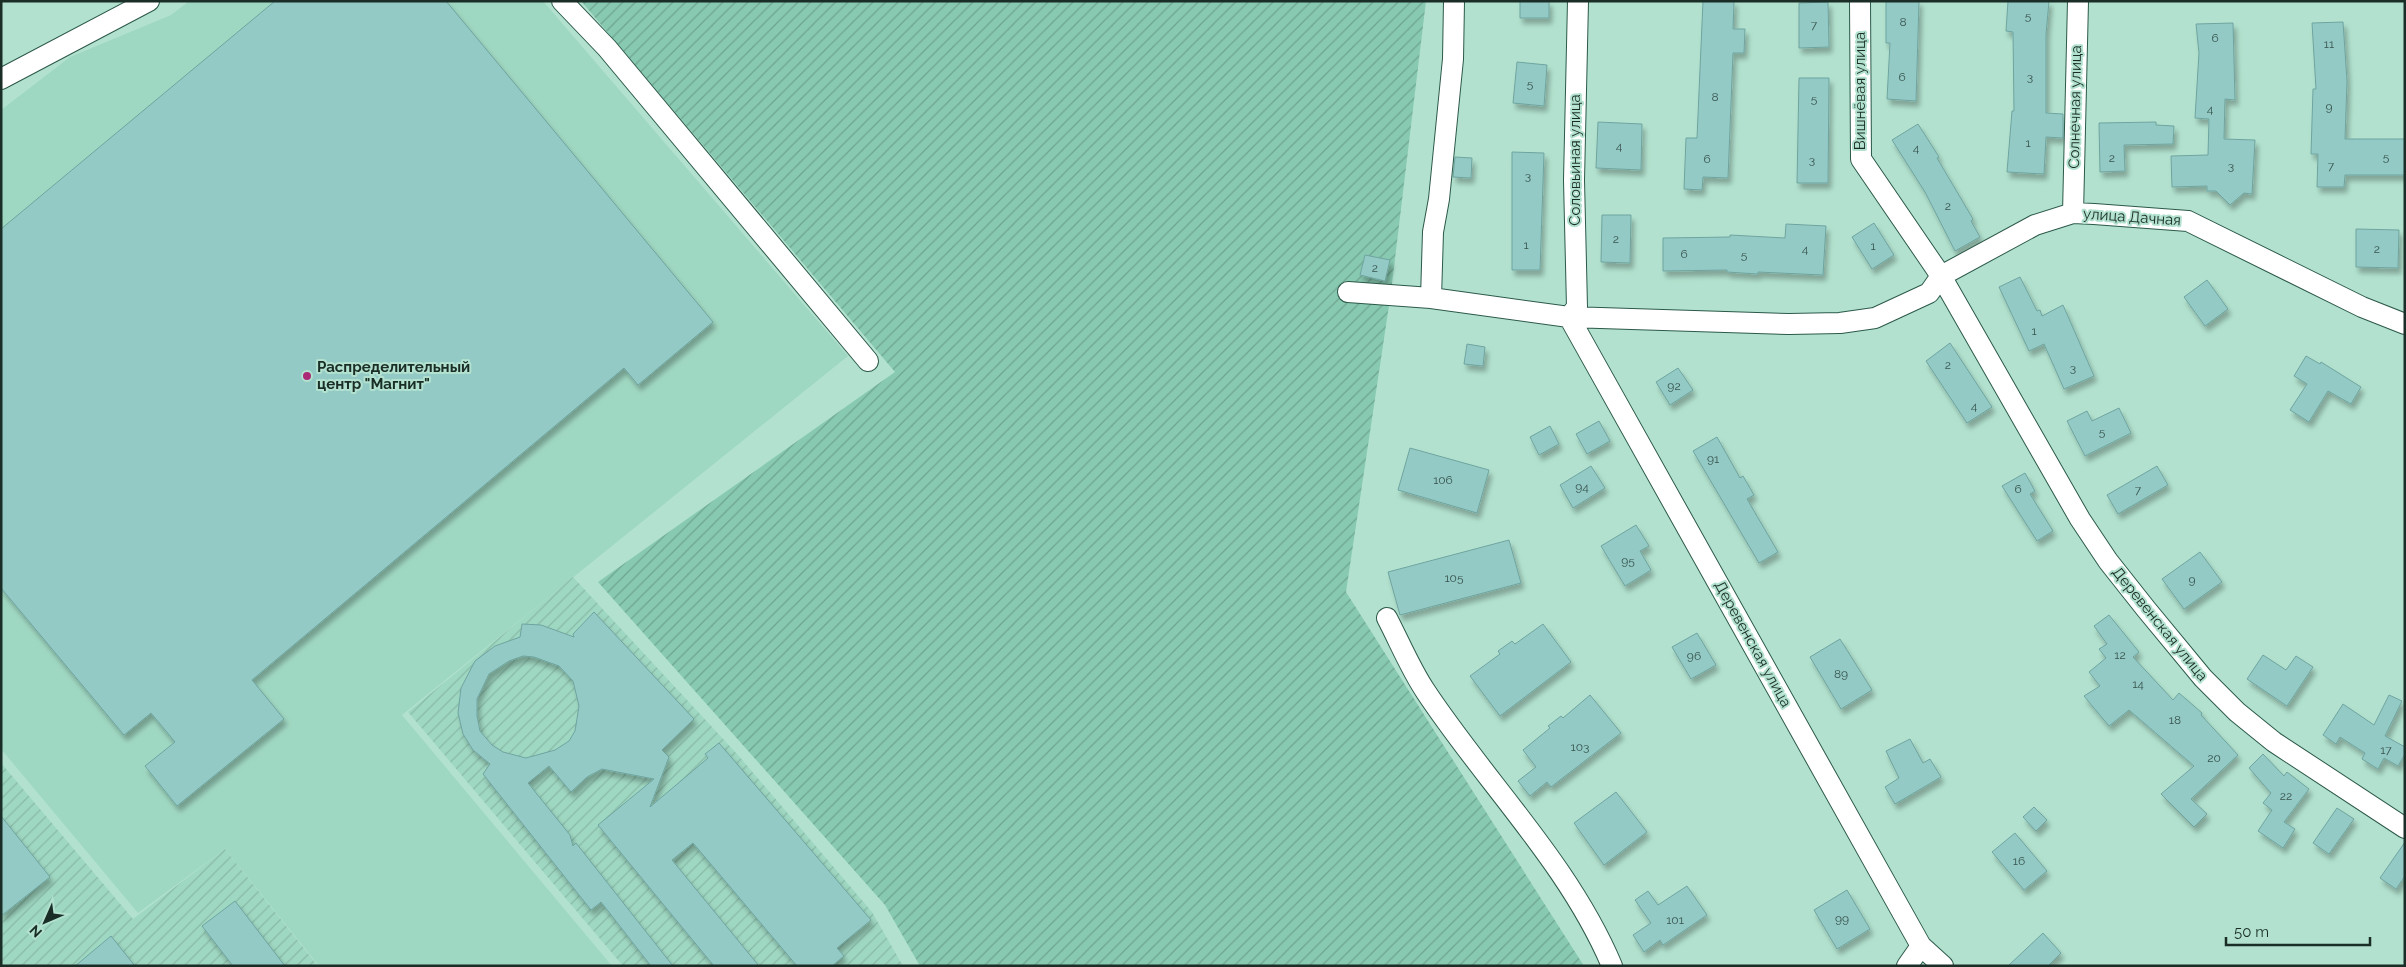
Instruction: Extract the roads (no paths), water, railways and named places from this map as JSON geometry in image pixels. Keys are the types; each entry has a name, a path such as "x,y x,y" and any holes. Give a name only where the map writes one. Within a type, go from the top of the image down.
{"street":[{"path":"1,80 149,1"},
{"path":"562,1 607,48 868,362"},
{"path":"1431,298 1434,232 1453,59 1454,1"},
{"name":"Соловьиная улица","path":"1570,316 1577,306 1574,180 1578,1"},
{"name":"Вишнёвая улица","path":"1860,1 1861,159 1941,276"},
{"name":"Солнечная улица","path":"2073,213 2078,1"},
{"name":"улица Дачная","path":"1941,276 2035,225 2073,213 2188,221 2362,307 2405,324"},
{"path":"1348,292 1431,298 1570,316 1789,324 1840,323 1874,318 1929,293 1941,276"},
{"name":"Деревенская улица","path":"1941,276 2080,519 2108,561 2202,678 2237,712 2274,742 2405,828"},
{"name":"Деревенская улица","path":"1570,316 1921,946 1943,966"},
{"path":"1387,618 1425,691 1575,892 1599,936 1612,966"},
{"path":"1907,966 1921,946"}],"place":[{"name":"Распределительный центр \"Магнит\"","path":"307,376"}]}
